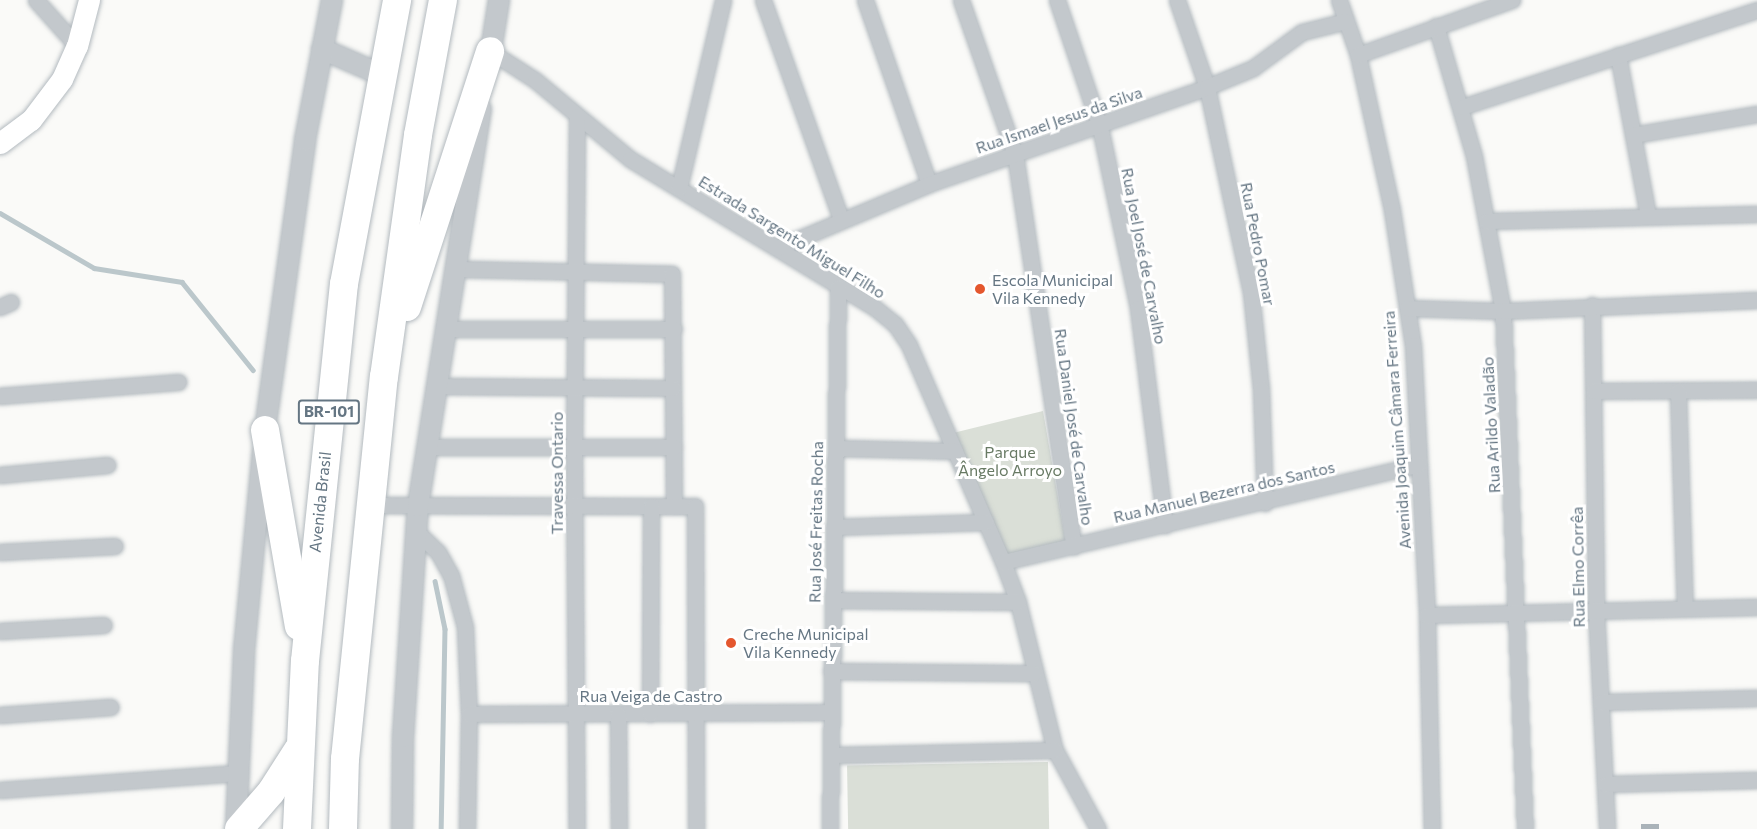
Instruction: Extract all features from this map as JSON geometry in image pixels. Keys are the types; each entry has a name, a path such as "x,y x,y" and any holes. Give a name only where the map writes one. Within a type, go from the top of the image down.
{"highway":[{"name":"Avenida Brasil","path":"297,829 298,750 305,661 344,284 397,0"},
{"name":"BR-101","path":"343,829 345,759 384,377 418,135 443,0"},
{"path":"384,377 490,51"},
{"path":"265,430 305,661"},
{"path":"237,829 271,792 298,750"}],"main road":[{"path":"0,143 48,100 78,46 89,0"}],"street":[{"path":"36,0 78,46"},
{"path":"237,829 237,773 265,430 296,200 332,0"},
{"path":"402,829 403,737 418,506 499,0"},
{"path":"679,188 723,0"},
{"path":"763,0 842,219"},
{"path":"865,0 929,184"},
{"name":"Rua Daniel José de Carvalho","path":"961,0 1015,154 1074,547"},
{"name":"Rua Joel José de Carvalho","path":"1058,0 1100,127 1138,308 1165,525"},
{"name":"Rua Pedro Pomar","path":"1177,0 1207,87 1254,315 1261,389 1265,503"},
{"name":"Avenida Joaquim Câmara Ferreira","path":"1339,0 1358,55 1400,250 1407,308 1427,615 1432,829"},
{"path":"1358,55 1512,0"},
{"path":"1462,107 1757,10"},
{"name":"Rua Ismael Jesus da Silva","path":"777,248 929,184 1100,127 1207,87 1253,68 1302,32 1346,21"},
{"name":"Rua Arildo Valadão","path":"1436,26 1462,107 1487,221 1503,310 1525,829"},
{"path":"322,49 384,76"},
{"name":"Estrada Sargento Miguel Filho","path":"490,51 535,80 630,159 875,308 895,324 909,345 1003,562 1018,603 1055,750 1098,829"},
{"path":"1618,55 1648,215"},
{"path":"1633,135 1757,114"},
{"name":"Travessa Ontario","path":"577,116 574,447 577,829"},
{"path":"1487,221 1648,215 1757,214"},
{"path":"457,269 665,272 672,274 674,284 674,506"},
{"name":"Rua José Freitas Rocha","path":"830,829 838,287"},
{"path":"1407,308 1503,310 1757,300"},
{"name":"Rua Elmo Corrêa","path":"1592,305 1596,609 1607,829"},
{"path":"447,329 674,329"},
{"path":"0,396 178,382"},
{"path":"437,386 673,388"},
{"path":"1594,391 1757,390"},
{"path":"1678,391 1685,608"},
{"path":"428,447 674,447"},
{"path":"836,448 955,451"},
{"path":"0,475 108,465"},
{"name":"Rua Manuel Bezerra dos Santos","path":"1003,562 1265,503 1418,465"},
{"path":"370,506 695,506 696,829"},
{"path":"650,714 651,506"},
{"path":"834,527 986,522"},
{"path":"416,531 438,552 460,600 469,659 467,829"},
{"path":"0,552 115,546"},
{"path":"833,600 1018,603"},
{"path":"1427,615 1515,614 1596,609 1757,607"},
{"path":"0,631 104,625"},
{"path":"831,671 1034,673"},
{"path":"1600,702 1757,698"},
{"path":"0,715 111,707"},
{"name":"Rua Veiga de Castro","path":"470,714 832,712"},
{"path":"618,714 619,829"},
{"path":"832,755 1055,750"},
{"path":"0,790 237,773"},
{"path":"1606,784 1757,780"}],"green space":[{"name":"Parque Ângelo Arroyo","path":"1043,411 1066,544 1005,555 953,433"},
{"path":"1048,762 1049,829 848,829 847,766"}],"building":[{"path":"1641,824 1659,824 1659,829 1641,829"}],"waterway":[{"path":"0,213 94,268 182,282 253,370"},
{"path":"435,581 445,629 441,829"}],"place":[{"name":"Escola Municipal Vila Kennedy","path":"980,289"},
{"name":"Creche Municipal Vila Kennedy","path":"731,643"}]}
